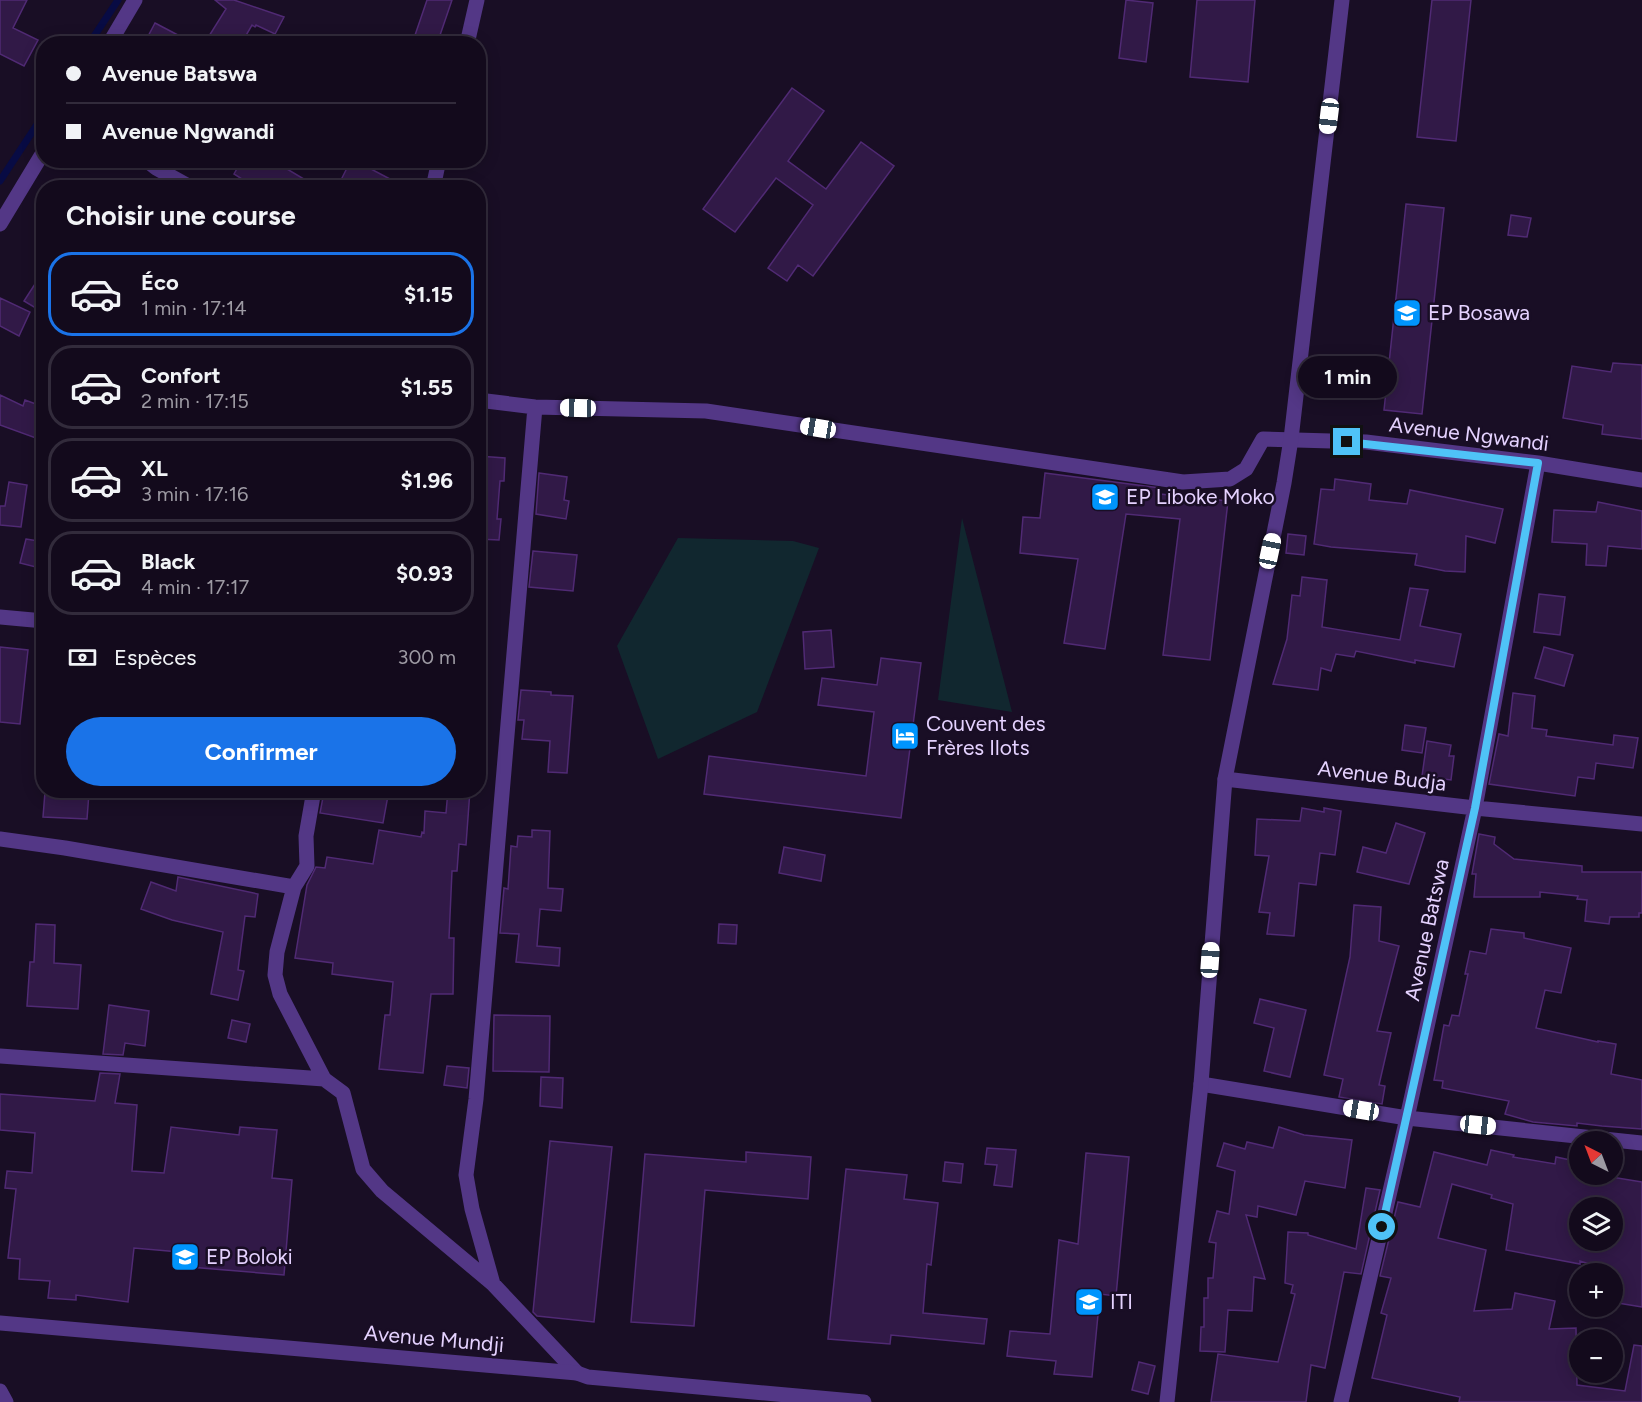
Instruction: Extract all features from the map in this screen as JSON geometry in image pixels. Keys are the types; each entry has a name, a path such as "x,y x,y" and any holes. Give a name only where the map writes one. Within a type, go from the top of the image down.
{"street":[{"path":"114,36 135,0"},
{"path":"469,36 477,0"},
{"path":"1167,1402 1201,1084 1225,779 1291,440 1342,0"},
{"path":"0,224 36,165"},
{"path":"156,168 178,180"},
{"path":"486,401 535,407 476,1098 466,1175 472,1209 493,1284"},
{"name":"Avenue Ngwandi","path":"535,407 706,411 1183,482 1230,479 1246,469 1263,439 1366,442 1538,463 1642,480"},
{"name":"Avenue Batswa","path":"1341,1402 1407,1118 1475,808 1538,463"},
{"path":"0,617 36,620"},
{"name":"Avenue Budja","path":"1225,779 1475,808 1642,824"},
{"path":"313,798 306,836 308,866 294,887 277,952 275,975 290,1016 324,1078 343,1093 363,1169 382,1191 493,1284 577,1373"},
{"path":"0,839 294,887"},
{"path":"0,1056 324,1078"},
{"path":"1201,1084 1407,1118 1642,1143"},
{"name":"Avenue Mundji","path":"0,1323 577,1373 588,1377 864,1402"},
{"path":"0,1391 6,1402"}],"shaded area":[{"path":"962,518 1012,712 938,700"},
{"path":"678,538 793,541 819,548 757,712 658,759 617,646"}],"building":[{"path":"0,0 27,0 13,28 36,39 36,44 24,66 0,54"},
{"path":"215,0 234,0 284,17 275,34 252,25 246,36 209,36 226,9"},
{"path":"427,0 452,0 440,36 415,36"},
{"path":"1126,0 1153,3 1146,62 1119,58"},
{"path":"1197,0 1255,0 1248,82 1190,77"},
{"path":"1432,0 1471,0 1456,141 1417,137"},
{"path":"155,23 180,36 148,36"},
{"path":"792,88 824,111 788,161 826,189 861,142 894,166 813,276 798,265 787,281 768,268 813,205 776,178 735,232 703,209"},
{"path":"237,168 285,168 306,180 243,180 234,174"},
{"path":"347,168 369,168 392,180 341,180"},
{"path":"1406,204 1444,208 1422,414 1384,410"},
{"path":"1511,215 1531,218 1527,237 1508,235"},
{"path":"36,282 36,308 24,301"},
{"path":"0,298 30,312 19,336 0,326"},
{"path":"1613,363 1642,365 1642,439 1602,434 1603,425 1563,418 1572,366 1611,372"},
{"path":"0,395 23,406 25,400 36,404 36,438 0,425"},
{"path":"486,457 505,458 504,481 500,481 497,519 501,519 499,540 486,539"},
{"path":"539,473 567,477 564,500 569,501 566,519 536,514"},
{"path":"1045,473 1160,488 1160,494 1228,501 1210,660 1163,655 1180,519 1126,514 1105,649 1064,643 1078,559 1020,553 1023,517 1040,518"},
{"path":"1335,479 1371,484 1369,500 1407,504 1410,490 1503,509 1495,543 1466,536 1465,572 1415,565 1417,554 1314,544 1321,489 1334,490"},
{"path":"9,482 27,485 21,527 0,525 0,506 5,506"},
{"path":"1598,502 1642,511 1642,549 1608,546 1606,566 1586,565 1587,544 1552,542 1554,510 1596,512"},
{"path":"1288,534 1306,536 1304,555 1286,553"},
{"path":"26,539 36,541 36,567 20,563"},
{"path":"533,551 577,555 573,591 529,587"},
{"path":"1302,577 1327,580 1322,627 1400,640 1410,588 1428,590 1420,626 1461,634 1454,667 1415,660 1415,663 1356,651 1354,657 1336,654 1331,671 1321,668 1318,690 1273,684 1287,639 1292,595 1300,596"},
{"path":"1539,594 1565,597 1560,635 1534,632"},
{"path":"831,630 834,667 805,669 803,632"},
{"path":"0,647 28,650 20,724 0,722"},
{"path":"1544,647 1573,655 1564,686 1535,678"},
{"path":"881,658 921,663 901,818 704,794 709,756 866,776 874,712 818,705 822,678 877,685"},
{"path":"521,690 573,696 567,773 548,772 550,741 522,739 524,720 518,720"},
{"path":"1513,693 1535,696 1532,728 1547,730 1546,736 1613,745 1614,735 1638,738 1633,768 1596,763 1594,779 1578,777 1575,796 1489,784 1499,734 1508,736"},
{"path":"1405,725 1426,728 1422,753 1402,750"},
{"path":"1427,741 1451,745 1449,756 1454,756 1451,780 1422,776"},
{"path":"45,798 89,798 87,819 43,817"},
{"path":"323,798 388,798 383,823 320,813"},
{"path":"447,798 469,798 466,845 459,844 457,871 452,871 449,938 454,938 453,994 431,994 423,1073 379,1069 385,1015 390,1015 393,982 332,974 333,963 295,958 307,885 316,867 325,868 327,857 373,864 379,830 421,837 422,832 424,833 425,811 446,813"},
{"path":"1302,808 1324,812 1324,808 1341,811 1335,855 1320,853 1316,885 1299,883 1294,936 1267,934 1270,913 1259,912 1269,856 1255,855 1257,819 1300,821"},
{"path":"1396,823 1425,833 1409,884 1357,872 1363,847 1386,853"},
{"path":"532,830 550,831 548,888 563,889 561,911 540,909 537,946 560,948 559,966 516,962 519,934 500,933 504,888 508,889 511,846 517,847 518,836 532,837"},
{"path":"1479,834 1495,837 1494,844 1514,859 1582,866 1582,872 1642,872 1642,913 1639,913 1639,917 1610,917 1609,924 1585,921 1587,900 1577,899 1578,896 1540,892 1540,897 1474,897 1476,874 1472,874"},
{"path":"784,847 825,855 821,881 779,873"},
{"path":"178,877 258,894 255,917 245,916 238,970 244,971 238,1000 211,994 223,932 172,920 141,909 151,882 176,891"},
{"path":"1354,905 1381,907 1379,941 1399,946 1377,1031 1391,1033 1379,1085 1385,1086 1382,1104 1339,1097 1343,1079 1324,1075 1350,957"},
{"path":"36,924 55,925 54,963 81,965 78,1009 27,1006 30,962 34,962"},
{"path":"719,924 737,925 736,944 718,943"},
{"path":"1491,929 1524,933 1524,938 1571,948 1561,993 1545,990 1536,1028 1616,1044 1611,1074 1642,1080 1642,1129 1577,1123 1577,1126 1533,1122 1505,1114 1509,1101 1442,1088 1443,1081 1434,1080 1444,1025 1449,1026 1452,1015 1459,1016 1468,974 1465,974 1470,951 1486,954"},
{"path":"1260,999 1306,1010 1290,1077 1264,1071 1274,1028 1254,1023"},
{"path":"109,1005 149,1011 145,1046 125,1043 123,1055 103,1054"},
{"path":"494,1015 550,1016 549,1072 493,1071"},
{"path":"232,1020 250,1024 246,1042 228,1038"},
{"path":"447,1066 469,1068 467,1088 444,1085"},
{"path":"100,1073 120,1074 115,1103 137,1105 132,1171 164,1173 171,1127 239,1135 240,1127 277,1130 272,1178 292,1180 284,1275 190,1267 191,1253 134,1248 128,1302 76,1295 76,1300 48,1298 50,1281 19,1279 20,1259 8,1258 16,1189 5,1188 7,1171 32,1173 35,1133 0,1130 0,1094 95,1101"},
{"path":"541,1077 563,1078 562,1108 540,1106"},
{"path":"1279,1127 1304,1135 1352,1140 1345,1188 1305,1181 1296,1215 1258,1206 1257,1217 1246,1215 1265,1279 1254,1277 1252,1311 1228,1310 1225,1352 1200,1351 1201,1327 1204,1327 1204,1298 1208,1298 1208,1278 1213,1278 1216,1243 1209,1242 1217,1211 1229,1214 1235,1171 1217,1166 1224,1143 1245,1149 1247,1142 1273,1148"},
{"path":"550,1141 612,1147 594,1322 537,1316 533,1312"},
{"path":"987,1148 1016,1150 1012,1187 994,1185 997,1165 985,1164"},
{"path":"1491,1150 1514,1155 1513,1157 1555,1164 1556,1157 1569,1160 1569,1185 1623,1185 1623,1179 1642,1182 1642,1307 1623,1304 1623,1263 1580,1261 1580,1263 1575,1263 1506,1250 1513,1204 1491,1198 1492,1195 1452,1184 1438,1238 1486,1250 1474,1311 1512,1309 1515,1293 1555,1301 1549,1329 1576,1328 1569,1329 1569,1383 1625,1391 1634,1345 1642,1346 1642,1402 1459,1402 1460,1397 1372,1378 1387,1315 1381,1313 1391,1278 1380,1276 1398,1202 1420,1207 1434,1152 1487,1165"},
{"path":"746,1152 811,1157 808,1199 705,1190 694,1326 631,1322 645,1154 746,1162"},
{"path":"1086,1153 1129,1157 1116,1296 1100,1294 1092,1377 1054,1374 1056,1361 1007,1356 1010,1331 1050,1334 1059,1240 1078,1244"},
{"path":"945,1162 963,1164 961,1183 943,1181"},
{"path":"846,1169 907,1175 904,1199 938,1203 931,1265 927,1264 923,1313 987,1319 984,1344 891,1335 890,1344 828,1339"},
{"path":"1366,1188 1380,1190 1361,1274 1344,1272 1325,1368 1311,1365 1306,1402 1211,1402 1218,1354 1278,1362 1295,1294 1291,1293 1293,1285 1285,1283 1288,1232 1308,1233 1308,1235 1356,1249"},
{"path":"1139,1362 1155,1366 1148,1394 1132,1390"}],"waterway":[{"path":"94,36 118,0"},
{"path":"0,181 36,126"}],"place":[{"name":"EP Bosawa","path":"1407,313"},
{"name":"EP Liboke Moko","path":"1105,497"},
{"name":"Couvent des Frères Ilots","path":"905,736"},
{"name":"EP Boloki","path":"185,1257"},
{"name":"ITI","path":"1089,1302"}],"route":[{"path":"1347,442 1366,442 1538,463 1475,808 1382,1227"}]}
